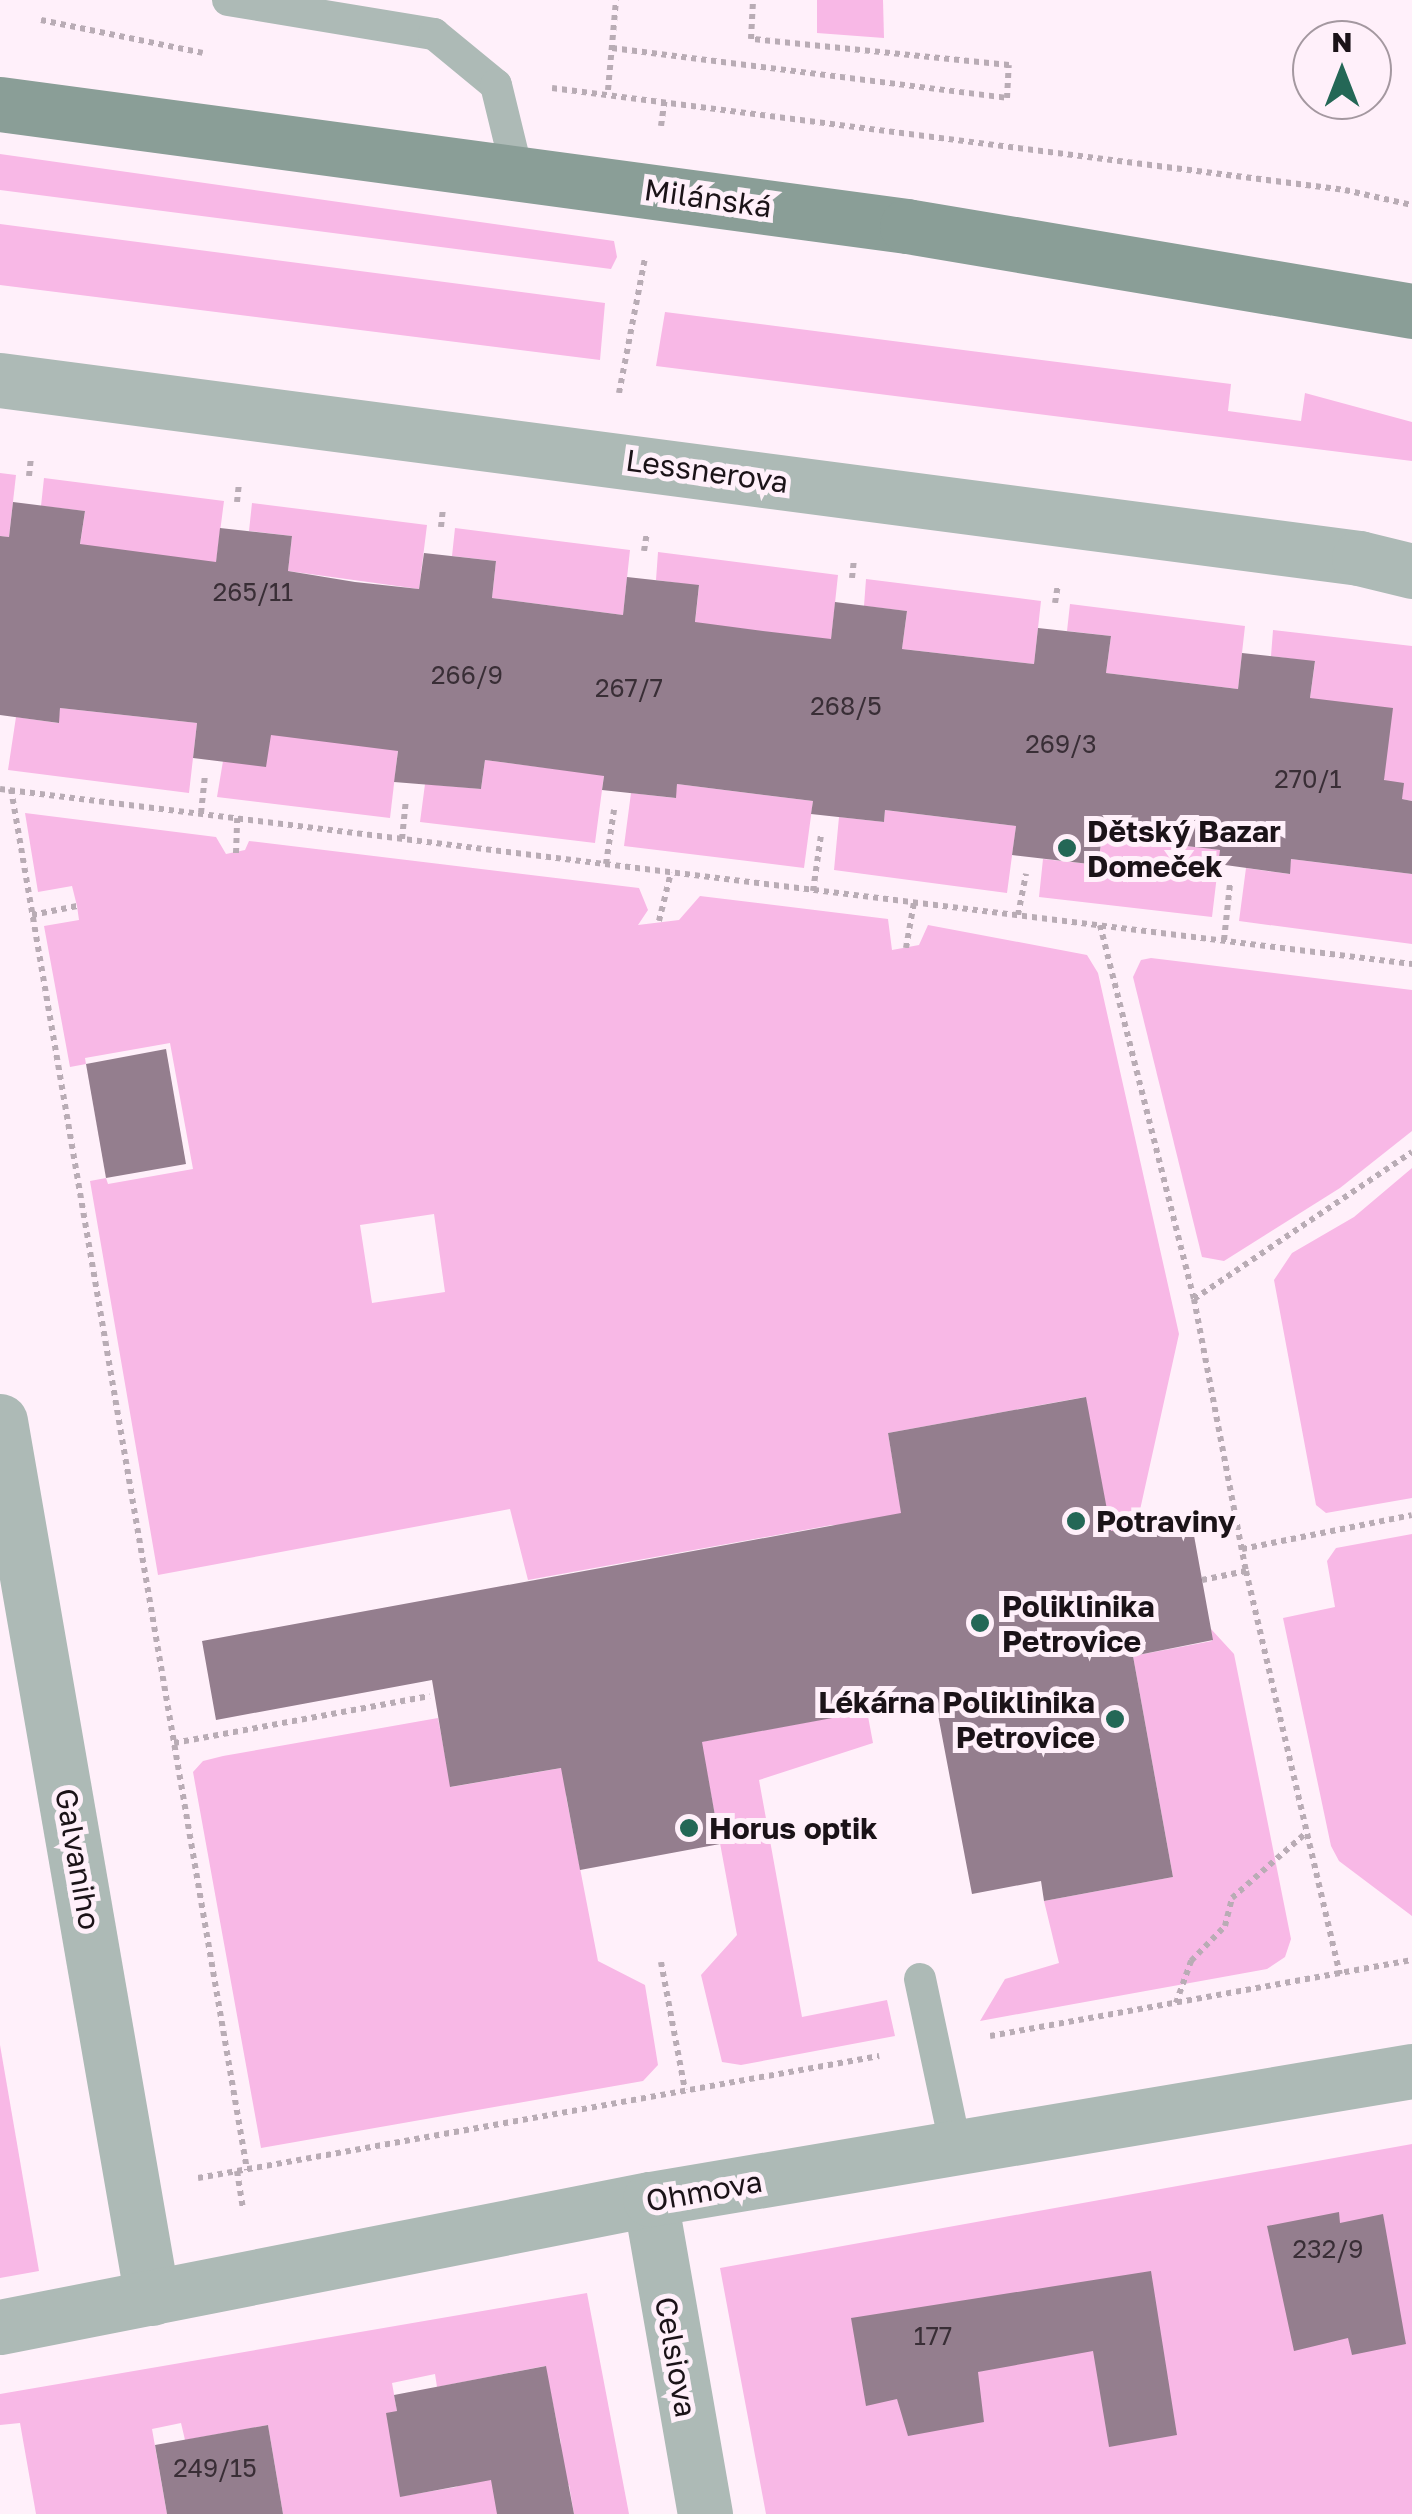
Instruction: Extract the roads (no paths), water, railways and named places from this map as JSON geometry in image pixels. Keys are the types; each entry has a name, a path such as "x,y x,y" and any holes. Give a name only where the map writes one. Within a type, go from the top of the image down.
{"street":[{"name":"Milánská","path":"0,104 654,190 1198,270 1412,311"},
{"name":"Lessnerova","path":"0,380 1359,558 1412,571"},
{"name":"Galvaniho","path":"0,1420 152,2298"},
{"name":"Ohmova","path":"0,2326 650,2199 1412,2071"},
{"name":"Celsiova","path":"650,2199 705,2514"}],"lane":[{"path":"228,0 434,34 496,85 517,171"},
{"path":"920,1979 956,2148"}],"place":[{"name":"Dětský Bazar Domeček","path":"1067,848"},
{"name":"Potraviny","path":"1076,1521"},
{"name":"Poliklinika Petrovice","path":"980,1623"},
{"name":"Lékárna Poliklinika Petrovice","path":"1115,1719"},
{"name":"Horus optik","path":"689,1828"}]}
